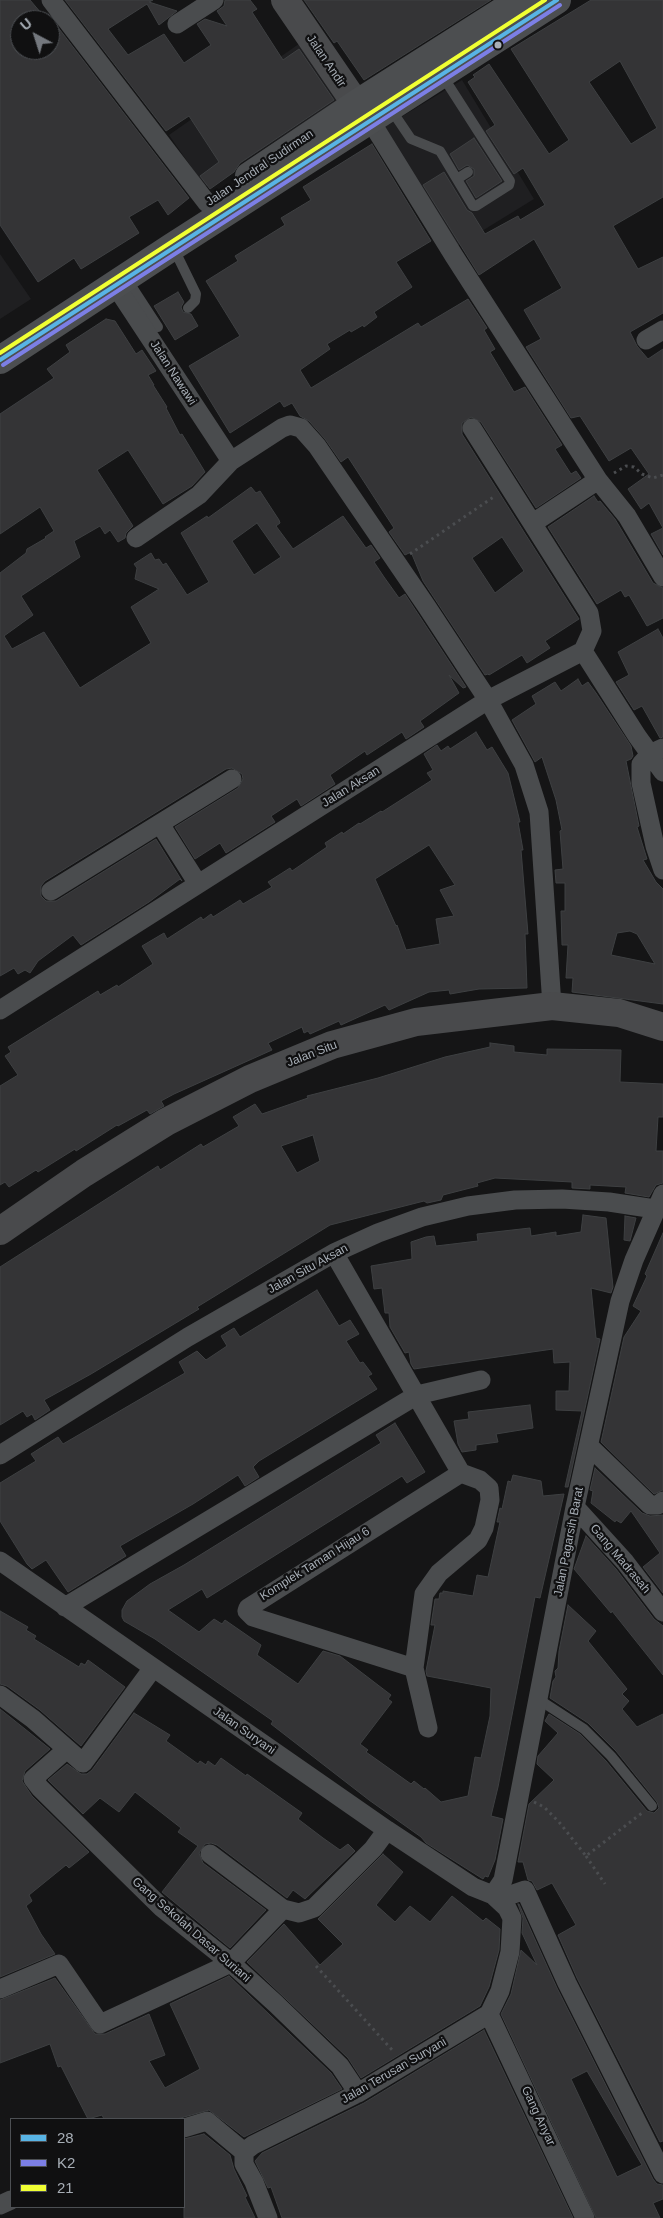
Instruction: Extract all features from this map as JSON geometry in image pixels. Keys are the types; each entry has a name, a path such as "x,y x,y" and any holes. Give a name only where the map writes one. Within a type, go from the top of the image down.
{"main road":[{"name":"Jalan Jendral Sudirman","path":"0,360 172,247 372,110 520,0"},
{"name":"Jalan Jendral Sudirman","path":"0,338 207,203 372,110 441,74 557,0"}],"street":[{"path":"51,0 207,203"},
{"path":"177,24 214,0"},
{"name":"Jalan Andir","path":"286,0 372,110"},
{"path":"372,110 454,256 598,480 627,516 663,577"},
{"name":"Jalan Nawawi","path":"120,281 156,328 231,461"},
{"path":"646,340 663,330"},
{"path":"136,538 199,495 231,461 282,428 290,425 301,428 317,446 488,700 524,765 540,812 552,1006"},
{"path":"472,428 589,613 592,631 583,650 656,751 663,772"},
{"path":"533,523 598,480"},
{"name":"Jalan Aksan","path":"0,1010 488,700 583,650"},
{"path":"656,751 641,764 641,783 655,846 663,870"},
{"path":"51,891 232,779"},
{"path":"160,824 198,884"},
{"name":"Jalan Situ","path":"0,1230 84,1173 166,1122 250,1078 332,1045 416,1022 552,1006 619,1013 663,1027"},
{"name":"Jalan Situ Aksan","path":"0,1455 188,1337 334,1252 378,1233 422,1217 515,1200 562,1199 609,1202 659,1202"},
{"name":"Jalan Pagarsih Barat","path":"496,1897 503,1880 575,1507 620,1301 634,1260 659,1202"},
{"path":"334,1252 461,1473 480,1480 489,1488 490,1500 484,1528 478,1540 440,1574 424,1594 414,1668 428,1728"},
{"path":"65,1607 417,1395 481,1380"},
{"path":"588,1446 650,1505 658,1505 663,1501"},
{"name":"Komplek Taman Hijau 6","path":"414,1668 253,1617 247,1611 248,1608 461,1473"},
{"name":"Gang Madrasah","path":"575,1507 625,1562 663,1612"},
{"name":"Jalan Suryani","path":"0,1561 387,1830 473,1887 496,1897"},
{"path":"0,1695 33,1719 83,1763 153,1668"},
{"name":"Gang Sekolah Dasar Suriani","path":"67,1749 33,1779 69,1819 161,1907 231,1963 340,2066 358,2093"},
{"path":"210,1854 283,1909 299,1913 314,1908 373,1849 387,1830"},
{"path":"489,2014 500,1990 510,1952 512,1918 496,1897 525,1890 567,1983 663,2174"},
{"path":"0,1989 59,1964 100,2024 231,1963 283,1909"},
{"name":"Jalan Terusan Suryani","path":"244,2152 253,2145 358,2093 407,2066 489,2014"},
{"name":"Gang Anyar","path":"489,2014 585,2218"},
{"path":"185,2128 207,2121 244,2152 244,2164 254,2182 268,2218"}],"lane":[{"path":"372,110 410,139 440,151 470,203 476,206 510,183 489,159 441,74"},
{"path":"440,151 450,145"},
{"path":"456,178 468,172"},
{"path":"172,247 196,294 195,301 188,308"},
{"path":"538,1699 570,1718 594,1739 652,1806"}],"path":[{"path":"598,480 626,466 634,467 642,474 653,478 663,475"},
{"path":"397,563 509,486"},
{"path":"519,1795 549,1811 586,1856 605,1884"},
{"path":"586,1856 652,1806"},
{"path":"316,1966 407,2066"}],"shaded area":[{"path":"303,41 338,100 205,187 169,135"},
{"path":"462,80 534,199 456,247 383,128"},
{"path":"0,254 31,299 0,319"}],"building":[{"path":"0,0 30,0 38,10 10,10 10,60 60,60 60,30 189,198 168,215 158,200 129,217 139,233 81,269 74,258 38,282 0,225"},
{"path":"65,0 153,0 149,2 177,11 159,25 147,4 108,29 128,55 164,34 184,63 211,45 197,24 205,19 227,26 217,11 224,6 225,0 250,0 257,9 252,12 283,60 299,49 334,100 240,163 234,172 210,189 200,176 219,162 189,116 166,131"},
{"path":"304,0 491,0 364,80 337,41 334,43"},
{"path":"591,0 663,0 663,197 613,226 638,269 663,257 663,313 630,332 637,346 648,359 663,349 663,528 649,503 641,509 628,489 649,474 631,448 609,461 580,416 571,418 526,347 541,339 524,310 562,288 534,239 479,275 423,185 444,172 467,210 472,213 485,234 518,216 520,220 545,205 523,168 514,174 486,131 495,125 468,82 475,77 473,75 489,64 549,154 569,140 511,49","holes":["620,61 657,128 631,144 589,82"]},
{"path":"474,138 502,181 476,198 466,181 474,176 474,169 467,165 459,170 450,154"},
{"path":"372,144 431,241 396,262 412,287 374,312 377,317 364,327 363,325 351,332 350,330 327,344 330,349 300,370 311,388 418,323 421,327 468,299 487,328 484,330 495,349 490,352 514,392 525,387 562,445 555,449 571,474 576,471 581,478 536,508 481,422 471,417 462,423 462,434 579,619 545,641 550,648 527,663 522,655 489,675 485,675 423,581 411,552 405,555 389,532 394,528 348,457 341,462 325,439 309,421 300,416 292,403 284,407 280,401 230,433 189,366 240,336 206,281 238,261 235,256 285,225 281,218 311,200 303,187","holes":["502,537 524,571 495,593 472,558"]},
{"path":"178,292 184,302 181,307 183,312 191,314 198,326 175,340 154,306"},
{"path":"106,319 115,321 136,354 142,350 156,371 148,375 167,407 180,435 182,434 205,472 192,486 163,504 128,450 97,470 133,526 126,533 125,538 118,542 110,530 105,534 100,526 74,541 80,557 21,596 33,615 4,636 12,649 44,632 80,688 151,643 131,607 159,589 135,579 137,568 134,564 151,553 155,560 159,559 163,565 166,563 187,595 209,582 181,533 207,516 208,518 251,487 256,493 260,491 279,520 280,523 276,526 293,549 343,516 366,548 371,545 380,558 374,562 384,577 399,598 405,594 466,687 463,688 449,675 459,693 420,721 424,727 406,739 402,732 367,755 365,751 330,775 335,784 301,806 297,799 271,816 275,822 226,853 220,843 195,859 175,827 238,788 243,779 242,774 232,768 226,769 45,881 41,886 41,896 46,901 56,901 156,839 182,881 180,879 149,902 81,945 73,935 38,961 30,973 25,970 18,974 14,968 0,976 0,573 26,553 27,549 54,531 40,507 0,534 0,414 54,378 47,369 70,352 66,345","holes":["257,523 281,557 254,575 232,541"]},
{"path":"594,496 615,519 653,583 663,588 663,618 647,626 629,595 625,597 621,590 597,604 548,527"},
{"path":"663,528 663,555 651,534"},
{"path":"658,629 663,638 663,737 660,738 642,706 634,710 616,682 629,675 618,652"},
{"path":"578,679 582,686 588,682 631,746 633,756 626,761 639,826 637,827 647,859 643,860 656,882 663,889 663,1004 572,992 573,978 566,978 568,945 562,945 561,911 565,911 565,883 556,883 555,870 563,869 560,831 562,830 556,800 542,757 535,762 512,720 536,704 532,696 555,682 561,691","holes":["630,931 637,934 655,964 611,955 617,933"]},
{"path":"476,732 487,750 492,747 508,773 520,822 518,822 523,850 521,850 528,934 525,934 527,988 479,989 450,994 449,990 429,992 389,1010 385,1005 341,1025 339,1021 310,1034 308,1031 304,1033 302,1027 268,1043 272,1050 161,1101 164,1106 150,1114 147,1110 117,1125 76,1151 75,1149 9,1187 5,1182 0,1185 0,1086 18,1075 5,1056 11,1052 8,1047 98,991 100,995 117,985 118,987 153,964 142,946 164,933 167,939 201,917 203,920 211,914 213,917 240,900 243,904 272,887 268,882 290,868 292,871 327,847 325,843 342,832 343,834 359,823 382,812 432,780 427,773 433,770 424,754 437,745 441,751 448,746 450,749","holes":["429,845 455,885 440,890 454,916 436,919 440,944 406,950 397,925 375,879"]},
{"path":"490,1043 514,1046 514,1052 547,1055 547,1049 621,1050 620,1082 663,1084 663,1117 658,1117 656,1151 663,1151 663,1183 656,1185 649,1197 625,1193 626,1187 590,1185 590,1189 572,1188 572,1182 495,1178 477,1183 478,1186 443,1195 441,1200 427,1203 424,1201 330,1225 197,1307 199,1309 44,1400 50,1410 35,1420 32,1414 27,1417 23,1411 0,1425 0,1267 158,1166 160,1170 201,1144 203,1147 239,1126 233,1117 255,1104 262,1114 308,1098 307,1096 378,1078 445,1057 490,1047","holes":["313,1135 320,1161 297,1173 281,1146"]},
{"path":"583,1215 606,1218 613,1287 611,1293 591,1288 596,1338 600,1339 568,1487 565,1487 582,1411 556,1410 556,1391 569,1391 570,1362 554,1363 553,1349 414,1369 409,1352 405,1353 390,1327 389,1313 385,1313 382,1288 374,1289 371,1266 412,1259 411,1242 426,1237 434,1236 436,1246 478,1241 477,1234 530,1228 531,1236 556,1232 556,1236 581,1232"},
{"path":"625,1216 636,1218 630,1241 624,1240"},
{"path":"663,1233 663,1490 654,1494 601,1442 624,1337 641,1311 633,1306 647,1276 645,1274"},
{"path":"317,1290 339,1326 350,1320 359,1334 346,1341 360,1363 363,1362 372,1374 368,1376 377,1389 259,1461 253,1467 259,1477 245,1486 238,1475 193,1504 120,1546 126,1556 68,1592 46,1560 32,1569 27,1564 0,1521 0,1483 36,1461 31,1454 58,1437 63,1444 185,1373 179,1362 197,1351 206,1360 227,1346 221,1336 234,1328 240,1337"},
{"path":"530,1405 533,1428 496,1434 498,1442 476,1445 476,1450 462,1452 458,1444 454,1421 469,1419 468,1412"},
{"path":"395,1423 425,1472 407,1483 402,1476 207,1598 202,1589 168,1610 199,1632 214,1619 222,1624 225,1620 261,1645 257,1655 298,1684 323,1651 340,1656 391,1695 388,1699 392,1702 360,1744 368,1750 366,1752 411,1784 414,1781 425,1788 441,1802 468,1796 475,1757 481,1758 490,1716 491,1688 427,1676 426,1671 435,1625 431,1625 435,1599 439,1599 440,1593 443,1593 443,1591 473,1596 477,1575 488,1577 500,1522 497,1522 500,1508 502,1509 508,1481 511,1482 513,1475 541,1481 543,1496 564,1494 540,1598 535,1597 491,1816 503,1819 495,1860 488,1877 485,1876 483,1879 426,1843 421,1837 369,1800 271,1724 273,1721 155,1639 124,1621 122,1617 122,1610 127,1601 150,1584 381,1443 376,1435"},
{"path":"595,1468 642,1513 650,1516 663,1515 663,1593 643,1567 660,1553 631,1511 621,1523 616,1520 615,1522 591,1503 593,1491 590,1490"},
{"path":"586,1536 616,1569 654,1619 663,1626 663,1675 612,1611 611,1613 574,1569"},
{"path":"568,1605 596,1631 588,1641 627,1689 622,1694 629,1701 622,1709 637,1727 663,1714 663,2141 660,2142 577,1978 558,1935 576,1925 552,1883 537,1890 532,1881 528,1880 523,1862 518,1862 529,1804 554,1780 537,1764 538,1756 558,1733 545,1721 549,1714 580,1734 606,1761 647,1811 654,1813 659,1808 657,1802 616,1751 588,1723 550,1698 553,1681 556,1677 555,1671 558,1668 559,1651"},
{"path":"0,1611 28,1627 26,1630 36,1636 34,1639 79,1667 81,1663 85,1665 88,1660 125,1687 81,1746 40,1710 7,1686 0,1684"},
{"path":"0,1709 50,1749 25,1771 22,1781 32,1796 89,1852 69,1868 66,1865 29,1895 32,1901 26,1906 41,1934 55,1954 0,1977"},
{"path":"134,1713 170,1735 166,1741 198,1764 200,1761 206,1765 208,1761 215,1766 221,1758 302,1813 298,1819 340,1850 348,1844 355,1851 305,1899 293,1890 287,1898 217,1845 205,1844 199,1853 203,1863 266,1910 230,1948 162,1892 198,1846 178,1832 181,1828 135,1792 119,1812 100,1798 83,1814 48,1780 67,1764 81,1774 87,1774 92,1770"},
{"path":"383,1854 403,1872 376,1905 395,1922 410,1906 430,1922 452,1896 483,1921 486,1918 500,1929 499,1950 489,1987 480,2006 361,2078 348,2058 247,1962 284,1924 320,1965 343,1944 318,1919"},
{"path":"518,1904 557,1988 653,2179 657,2184 663,2185 663,2199 653,2203 660,2218 596,2218 501,2014 511,1994 521,1950 537,1965 522,1933 523,1918","holes":["587,2071 642,2165 617,2177 571,2079"]},
{"path":"229,1976 331,2073 342,2089 244,2137 209,2110 181,2118 104,2118 102,2115 87,2118 61,2066 58,2067 50,2044 0,2063 0,2000 55,1978 95,2034 105,2034 149,2014 165,2055 149,2061 165,2088 200,2069 170,2004"},
{"path":"484,2030 573,2218 282,2218 271,2187 268,2188 255,2161 262,2153 364,2103"},
{"path":"204,2134 230,2155 234,2169 247,2196 245,2197 255,2218 184,2218 185,2139"}],"transit line":[{"name":"21","path":"0,353 545,0"},
{"name":"28","path":"0,360 557,0"},
{"name":"K2","path":"3,365 560,5"}]}
